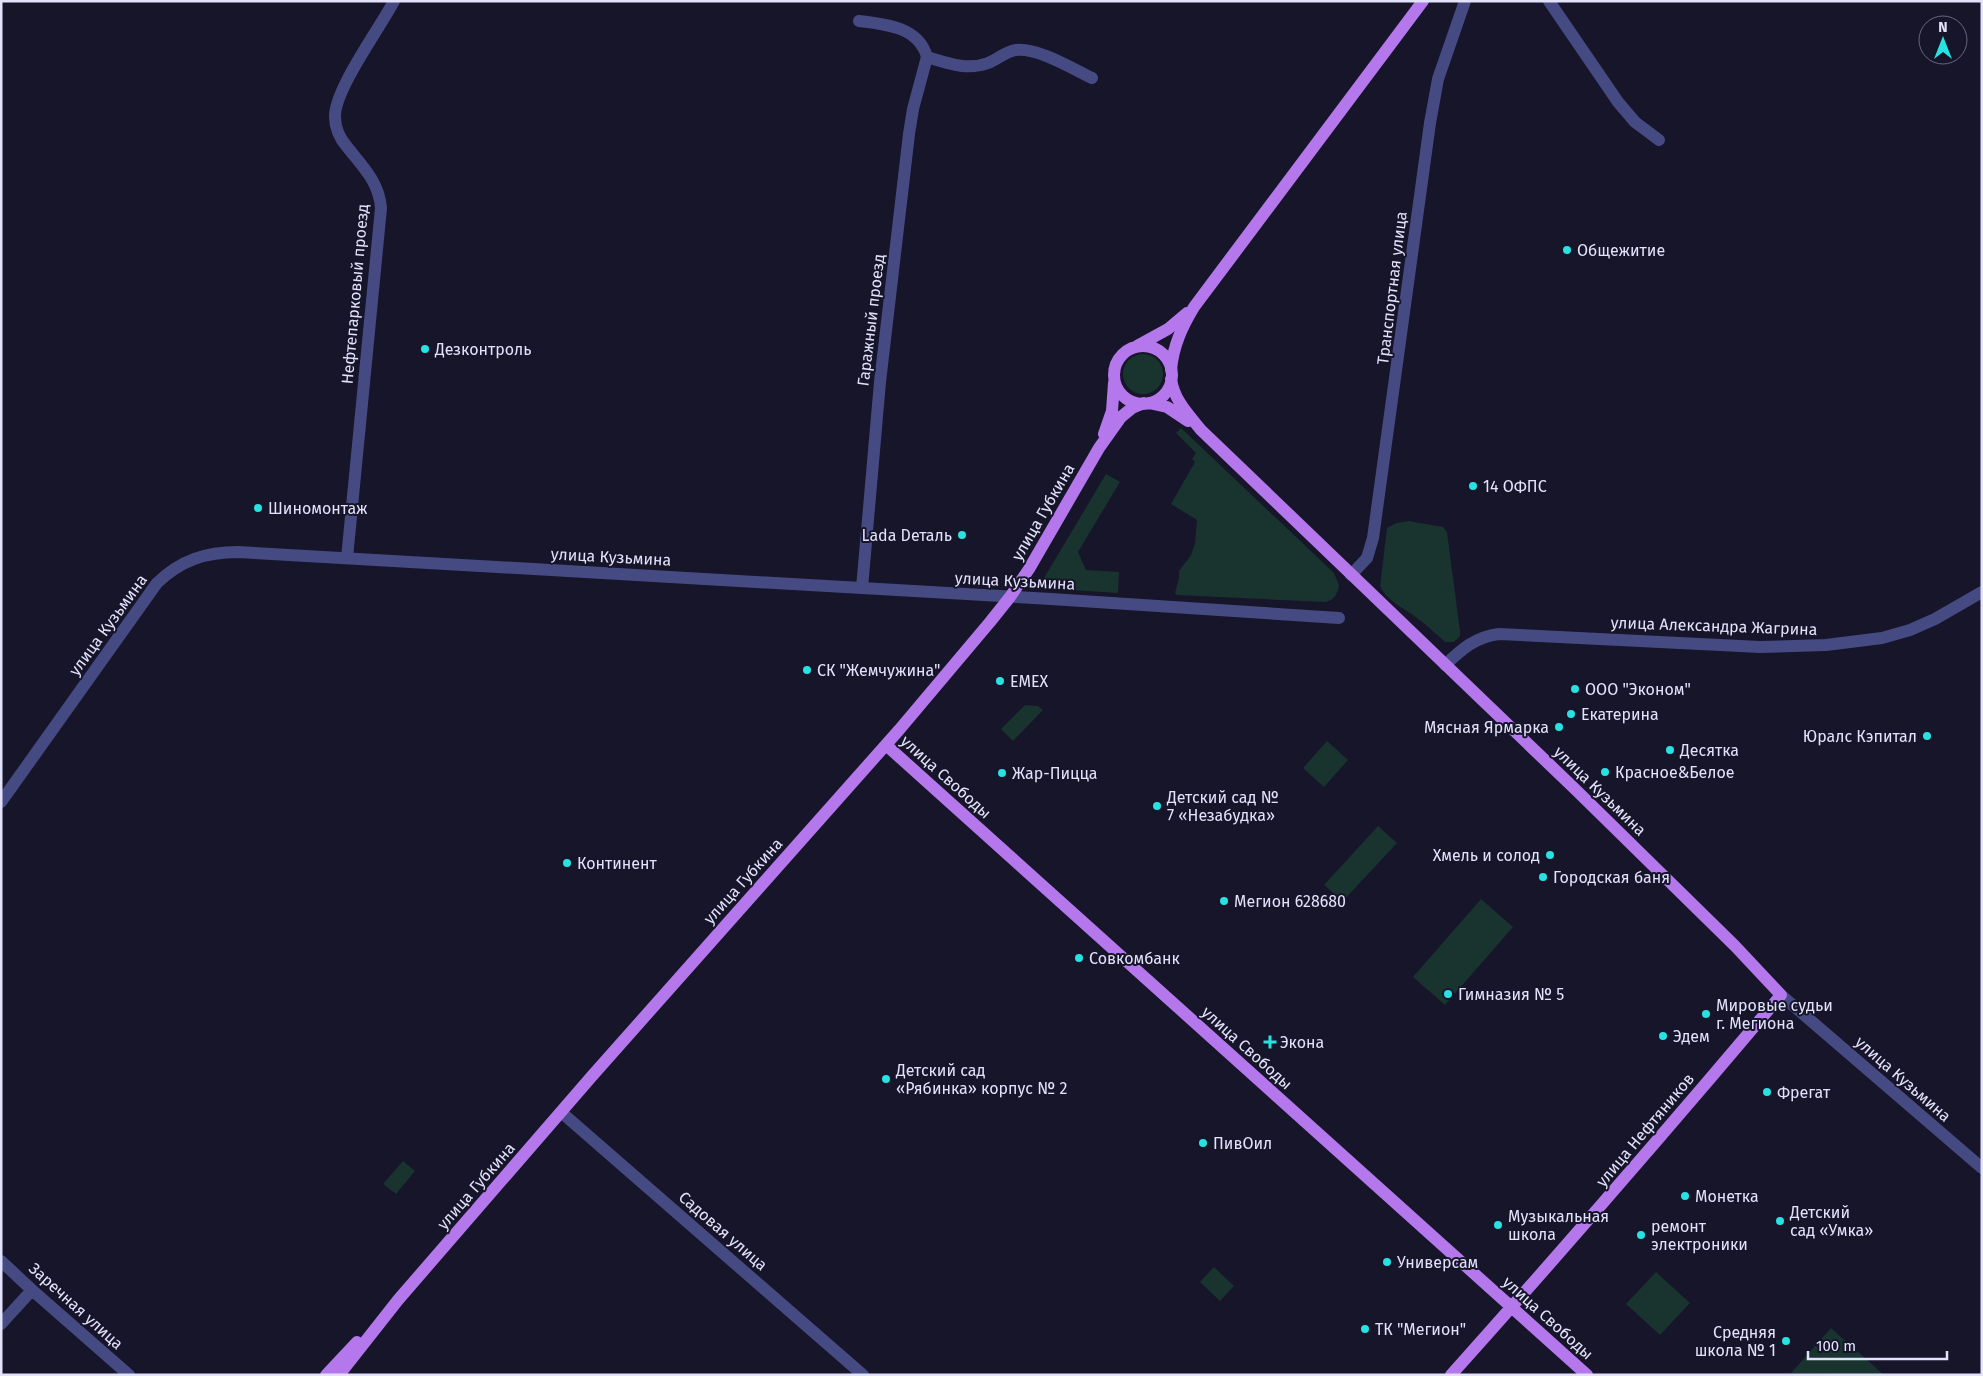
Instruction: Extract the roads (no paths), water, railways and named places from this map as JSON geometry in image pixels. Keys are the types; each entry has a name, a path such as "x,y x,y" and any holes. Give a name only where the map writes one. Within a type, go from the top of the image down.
{"main road":[{"path":"1099,448 1121,417 1132,408 1164,394 1171,374 1182,326 1194,307 1423,1"},
{"path":"1099,448 1112,411 1114,370 1117,361 1130,349 1168,329 1194,307"},
{"path":"1130,349 1144,346 1158,350 1168,360 1174,394 1201,430"},
{"path":"1114,379 1124,397 1134,402 1167,407 1201,430"},
{"name":"улица Кузьмина","path":"1201,430 1582,796 1735,946 1782,995"},
{"name":"улица Губкина","path":"326,1375 384,1316 561,1112 886,745 1010,597 1033,563 1099,448"},
{"name":"улица Свободы","path":"886,745 1587,1375"},
{"name":"улица Нефтяников","path":"1451,1375 1628,1176 1671,1123 1782,995"},
{"name":"улица Губкина","path":"339,1375 384,1316"}],"street":[{"name":"Нефтепарковый проезд","path":"347,558 381,208 378,189 372,178 338,136 334,117 341,92 394,1"},
{"name":"Транспортная улица","path":"1351,575 1367,558 1373,538 1430,123 1438,79 1465,1"},
{"path":"1549,1 1621,107 1635,122 1659,140"},
{"path":"859,21 890,26 906,31 922,44 927,57 952,64 970,66 989,63 1010,52 1020,50 1050,58 1092,78"},
{"name":"Гаражный проезд","path":"862,588 880,382 909,134 916,97 927,57"},
{"name":"улица Кузьмина","path":"1,802 145,598 169,571 194,558 222,552 862,588 1339,618"},
{"name":"улица Александра Жагрина","path":"1445,665 1471,642 1483,637 1499,634 1760,647 1804,647 1851,643 1910,630 1935,619 1982,592"},
{"name":"улица Кузьмина","path":"1782,995 1982,1168"},
{"name":"Садовая улица","path":"561,1112 863,1375"},
{"name":"Заречная улица","path":"1,1260 32,1290 129,1375"},
{"path":"1,1324 32,1290"}],"place":[{"name":"Общежитие","path":"1567,250"},
{"name":"Дезконтроль","path":"425,349"},
{"name":"14 ОФПС","path":"1473,486"},
{"name":"Шиномонтаж","path":"258,508"},
{"name":"Lada Dеталь","path":"962,535"},
{"name":"СК \"Жемчужина\"","path":"807,670"},
{"name":"EMEX","path":"1000,681"},
{"name":"ООО \"Эконом\"","path":"1575,689"},
{"name":"Екатерина","path":"1571,714"},
{"name":"Мясная Ярмарка","path":"1559,727"},
{"name":"Юралс Кэпитал","path":"1927,736"},
{"name":"Десятка","path":"1670,750"},
{"name":"Красное&Белое","path":"1605,772"},
{"name":"Жар-Пицца","path":"1002,773"},
{"name":"Детский сад № 7 «Незабудка»","path":"1157,806"},
{"name":"Хмель и солод","path":"1550,855"},
{"name":"Континент","path":"567,863"},
{"name":"Городская баня","path":"1543,877"},
{"name":"Мегион 628680","path":"1224,901"},
{"name":"Совкомбанк","path":"1079,958"},
{"name":"Гимназия № 5","path":"1448,994"},
{"name":"Мировые судьи г. Мегиона","path":"1706,1014"},
{"name":"Эдем","path":"1663,1036"},
{"name":"Экона","path":"1270,1042"},
{"name":"Детский сад «Рябинка» корпус № 2","path":"886,1079"},
{"name":"Фрегат","path":"1767,1092"},
{"name":"ПивОил","path":"1203,1143"},
{"name":"Монетка","path":"1685,1196"},
{"name":"Детский сад «Умка»","path":"1780,1221"},
{"name":"Музыкальная школа","path":"1498,1225"},
{"name":"ремонт электроники","path":"1641,1235"},
{"name":"Универсам","path":"1387,1262"},
{"name":"ТК \"Мегион\"","path":"1365,1329"},
{"name":"Средняя школа № 1","path":"1786,1341"}]}
